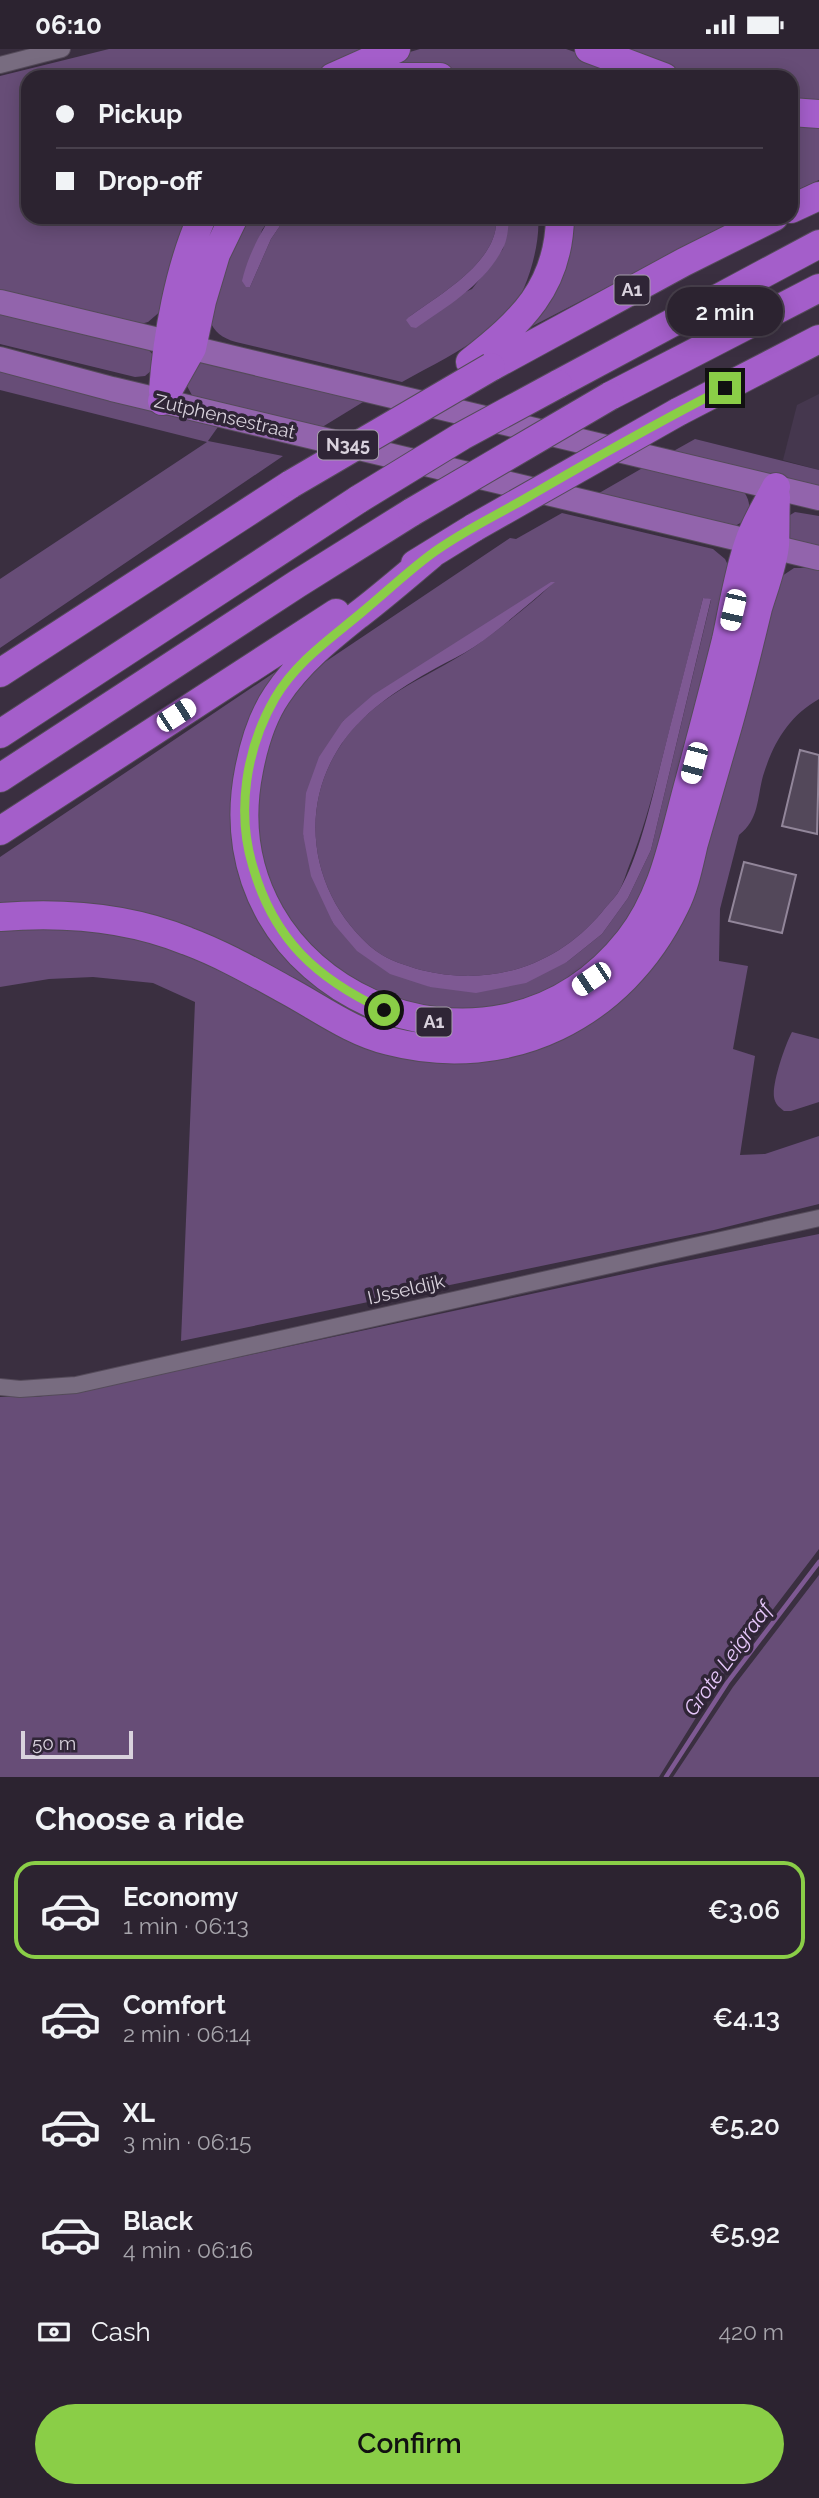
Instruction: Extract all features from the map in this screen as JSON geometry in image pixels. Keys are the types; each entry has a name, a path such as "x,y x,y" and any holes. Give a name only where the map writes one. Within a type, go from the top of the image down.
{"highway":[{"path":"349,70 396,49"},
{"path":"589,49 645,70"},
{"path":"798,112 819,114"},
{"path":"798,206 819,195"},
{"path":"179,345 189,252 199,224"},
{"path":"162,401 179,345 231,224"},
{"name":"A1","path":"481,365 501,337 534,302 555,258 559,224"},
{"name":"A1","path":"0,673 290,484 399,420 481,365 761,224"},
{"name":"A1","path":"0,734 359,499 462,436 819,244"},
{"path":"0,778 412,512 610,396 819,288"},
{"name":"A1","path":"0,831 295,639 475,527 678,412 819,339"},
{"path":"762,544 776,487"},
{"name":"A1","path":"431,555 324,642 276,696 256,740 246,786 245,828 250,856 265,900 284,933 309,964 345,990 384,1010 428,1021 471,1024 535,1010 574,990 598,973 618,953 631,938 650,907 671,852 722,655 762,544"},
{"name":"A1","path":"0,917 90,917 162,932 223,956 348,1025 408,1046 458,1050 482,1048 528,1038 564,1023 597,1003 628,976 650,950 676,903 728,726 762,544"}],"main road":[{"path":"0,302 819,498"},
{"name":"Zutphensestraat","path":"0,359 162,401 819,558"}],"street":[{"path":"0,65 62,49"},
{"name":"IJsseldijk","path":"0,1387 76,1385 819,1218"}],"shaded area":[{"path":"109,49 360,49 320,70 24,70"},
{"path":"420,49 566,49 627,70 369,70 366,65"},
{"path":"622,49 819,49 819,101 798,100 798,70 679,70"},
{"path":"21,71 21,224 188,224 162,310 148,322 137,325 0,294 0,76"},
{"path":"798,117 819,120 819,180 798,190"},
{"path":"245,224 266,224 262,230 246,287 250,287 271,239 281,224 496,224 495,233 488,248 466,275 409,317 472,289 503,249 508,224 538,224 530,271 519,299 505,320 456,352 402,382 236,342 216,331 209,319 235,239"},
{"path":"267,224 281,224 271,239 250,287 246,287 242,281 257,240"},
{"path":"496,224 508,224 502,250 485,274 464,294 416,328 411,327 406,320 466,275 488,248 495,233"},
{"path":"570,224 729,224 521,332 553,296 563,270"},
{"path":"0,312 148,349 153,355 152,370 145,376 135,377 0,344"},
{"path":"200,362 368,399 319,429 193,397 187,386"},
{"path":"0,371 220,424 208,441 283,456 0,648 0,579 207,442 0,390"},
{"path":"819,394 819,470 783,460 797,405"},
{"path":"695,439 819,470 819,489 670,453"},
{"path":"646,466 744,492 749,503 748,514 741,522 730,527 594,496"},
{"path":"795,512 819,516 819,548 789,539 787,517"},
{"path":"562,513 713,549 725,559 731,571 779,578 794,568 819,568 819,699 791,722 777,742 763,776 754,816 739,835 720,909 719,961 748,966 733,1049 755,1056 740,1155 765,1154 819,1136 819,1204 714,1230 181,1341 195,1002 153,983 93,977 49,979 0,987 0,857 287,664 303,682 325,662 510,538 516,539","holes":["554,582 474,647 382,702 351,732 337,751 324,777 317,804 319,858 326,884 355,931 376,951 421,970 447,975 496,974 543,959 564,947 602,912 623,882 653,792 703,598 711,600 651,850 628,898 602,934 567,962 430,987 333,923 303,834 343,721"]},
{"path":"551,582 555,582 484,640 408,684 381,703 346,737 324,777 317,804 319,858 326,884 355,931 376,951 421,970 447,975 496,974 543,959 564,947 602,912 626,878 648,814 703,598 711,599 651,850 628,898 602,934 567,962 526,983 476,993 430,987 390,974 357,951 333,923 311,876 303,834 306,793 319,757 343,721 373,695"},
{"path":"792,1032 819,1039 819,1102 784,1111 775,1102 774,1091 780,1064"},
{"path":"819,1234 819,1549 720,1679 659,1777 0,1777 0,1397 35,1397 78,1392"},
{"path":"819,1575 819,1777 673,1777 733,1687"}],"building":[{"path":"800,750 819,755 817,834 782,826"},
{"path":"744,862 796,875 782,933 729,921"}],"waterway":[{"name":"Grote Leigraaf","path":"666,1777 727,1683 819,1562"}],"route":[{"path":"384,1010 345,990 309,964 272,916 257,883 245,828 246,786 256,740 265,716 276,696 324,642 431,555 595,458 725,388"}]}
